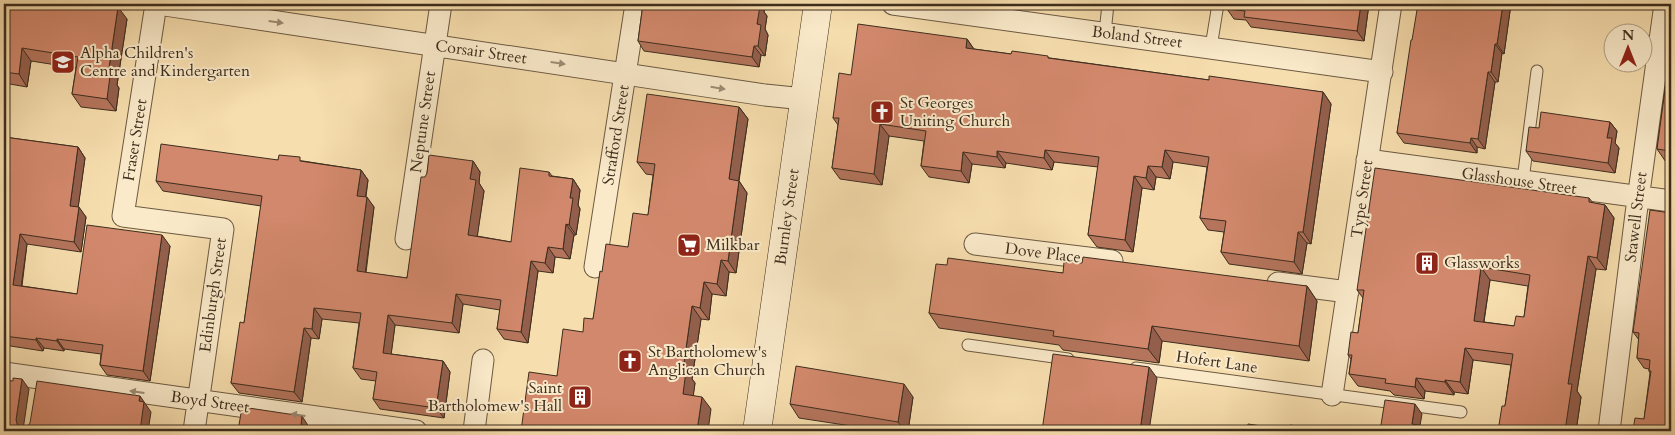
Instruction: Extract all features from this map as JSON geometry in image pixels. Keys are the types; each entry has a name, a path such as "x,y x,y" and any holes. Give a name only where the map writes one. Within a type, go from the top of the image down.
{"main road":[{"name":"Burnley Street","path":"757,431 818,4"}],"street":[{"name":"Corsair Street","path":"157,4 765,95 804,99"},
{"name":"Fraser Street","path":"123,216 157,4"},
{"name":"Neptune Street","path":"406,239 441,4"},
{"name":"Strafford Street","path":"595,266 636,4"},
{"name":"Boland Street","path":"893,4 999,11 1104,33 1382,72"},
{"name":"Type Street","path":"1332,394 1392,4"},
{"name":"Stawell Street","path":"1609,431 1665,4"},
{"name":"Glasshouse Street","path":"1368,160 1671,201"},
{"name":"Edinburgh Street","path":"123,216 223,229 194,431"},
{"name":"Dove Place","path":"976,244 1133,264"},
{"path":"1262,281 1348,292"},
{"path":"474,431 483,360"},
{"name":"Boyd Street","path":"4,373 37,382 198,401 416,431"}],"lane":[{"path":"1104,33 1108,4"},
{"path":"1211,47 1218,4"},
{"path":"1523,180 1537,70"},
{"path":"968,345 1075,360"},
{"name":"Hofert Lane","path":"1123,366 1461,412"}],"building":[{"path":"4,4 97,4 118,7 108,75 110,76 107,99 72,94 78,57 22,48 19,74 4,72"},
{"path":"643,4 757,4 757,6 760,6 757,24 761,25 758,46 754,46 752,57 638,41"},
{"path":"1227,4 1361,4 1357,31 1244,17 1245,11 1227,9"},
{"path":"1418,4 1503,4 1491,72 1488,72 1478,139 1471,138 1470,143 1397,133"},
{"path":"858,24 967,39 966,48 1011,54 1012,51 1048,56 1048,58 1209,80 1209,76 1323,92 1303,232 1298,232 1294,262 1221,252 1226,221 1200,218 1209,157 1165,150 1162,167 1148,166 1146,178 1134,176 1125,240 1088,235 1099,157 1045,150 1044,158 997,151 997,157 963,152 961,171 921,166 926,131 880,124 874,174 832,168 839,118 833,118 839,73 851,75"},
{"path":"1671,45 1671,164 1668,164 1670,151 1657,149"},
{"path":"647,94 739,107 729,179 739,181 728,261 721,260 717,284 704,282 700,308 692,306 683,370 686,371 683,394 702,397 697,431 521,431 529,372 557,376 563,329 583,332 584,318 593,319 606,244 628,247 633,213 648,215 655,164 637,162"},
{"path":"1541,112 1610,122 1607,138 1612,138 1608,163 1526,151 1529,127 1539,128"},
{"path":"4,137 78,147 70,206 79,207 74,242 20,234 13,285 77,294 87,225 162,235 143,371 100,365 103,345 57,339 57,341 36,338 36,340 4,336"},
{"path":"161,144 278,160 279,155 300,157 300,161 361,170 357,196 367,197 357,271 407,278 421,177 425,177 427,173 429,155 473,161 470,179 476,180 468,235 511,242 520,168 549,172 549,176 573,179 570,198 573,198 569,225 566,224 563,249 548,247 545,263 531,261 521,332 497,329 501,300 456,294 452,323 388,315 383,353 443,361 436,408 373,399 377,372 353,368 361,313 314,308 312,329 304,328 294,392 231,383 240,322 244,323 262,196 156,181"},
{"path":"1375,168 1589,198 1589,202 1605,205 1597,258 1588,256 1568,384 1572,384 1565,431 1498,431 1502,406 1505,406 1513,354 1465,348 1460,382 1416,378 1415,387 1385,383 1386,379 1349,374 1352,355 1348,355 1351,332 1358,333 1364,290 1357,290","holes":["1481,267 1530,275 1524,317 1516,316 1514,326 1474,321"]},
{"path":"1650,210 1671,213 1671,431 1629,431 1630,429 1633,430 1635,418 1644,419 1651,371 1649,371 1650,360 1637,358 1639,333 1633,332"},
{"path":"1083,257 1307,286 1299,346 1152,326 1148,349 1053,336 1054,331 929,313 936,264 947,265 948,258 1063,273 1064,262 1082,263"},
{"path":"1053,354 1149,367 1140,431 1042,431"},
{"path":"796,366 904,384 898,422 790,404"},
{"path":"13,378 22,379 16,420 18,427 22,429 26,428 30,423 37,381 140,396 139,401 144,402 140,431 4,431 4,380 13,381"},
{"path":"1385,400 1415,404 1412,424 1424,426 1423,431 1380,431"},
{"path":"242,407 302,416 301,425 307,426 306,431 238,431"},
{"path":"1248,424 1289,430 1290,425 1310,428 1309,431 1247,431"}],"place":[{"name":"Alpha Children's Centre and Kindergarten","path":"63,62"},
{"name":"St Georges Uniting Church","path":"882,112"},
{"name":"Milkbar","path":"689,245"},
{"name":"Glassworks","path":"1427,263"},
{"name":"St Bartholomew's Anglican Church","path":"630,361"},
{"name":"Saint Bartholomew's Hall","path":"580,397"}]}
